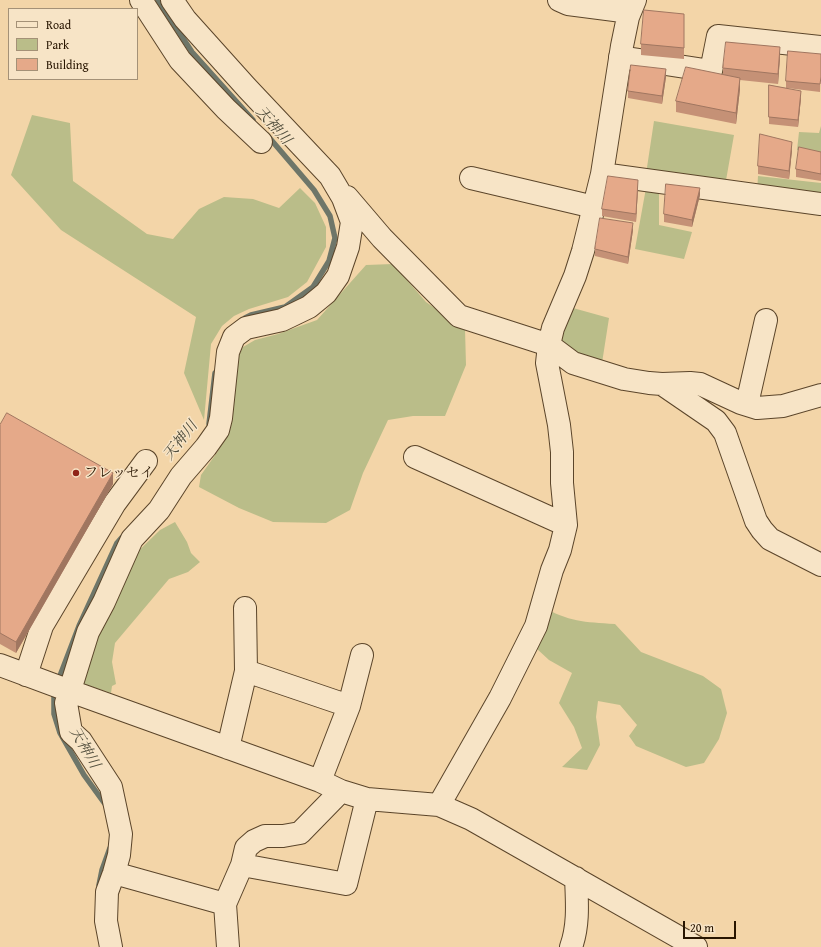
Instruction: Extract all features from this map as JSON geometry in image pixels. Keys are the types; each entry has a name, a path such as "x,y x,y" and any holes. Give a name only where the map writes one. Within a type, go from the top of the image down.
{"street":[{"path":"141,0 180,60 237,99 330,176 382,238 459,316 549,345 573,363 624,378 648,383 700,384 757,408 783,406 821,395"},
{"path":"172,0 237,99 261,142"},
{"path":"439,805 500,698 536,626 552,570 560,550 566,525 559,425 547,363 549,345 553,328 575,276 594,207 602,174 620,58 635,3 568,4 559,0"},
{"path":"620,58 711,71 718,36 821,47"},
{"path":"602,174 821,204"},
{"path":"111,947 106,921 107,892 119,855 122,834 111,787 81,741 71,732 66,703 68,691 88,632 104,602 132,539 159,510 181,476 206,447 218,430 222,418 228,352 234,337 246,328 282,320 309,307 326,293 338,276 348,247 352,222 343,198 330,176"},
{"path":"471,178 594,207"},
{"path":"747,404 766,320"},
{"path":"662,384 716,421 725,433 756,521 762,530 770,538 821,565"},
{"path":"415,457 566,525"},
{"path":"34,678 42,626 115,503 146,462"},
{"path":"228,748 246,671 245,608"},
{"path":"320,781 349,706 362,655"},
{"path":"0,665 68,691 320,781 341,791 367,799 439,805 471,818 696,947"},
{"path":"246,671 349,706"},
{"path":"233,946 225,904 242,865 246,848 254,841 265,836 300,833 341,791"},
{"path":"242,865 346,884 367,799"},
{"path":"114,873 225,904"},
{"path":"571,947 576,935 576,878"}],"green space":[{"path":"32,115 70,123 73,181 147,234 173,239 199,209 224,197 253,199 279,208 300,188 315,203 326,227 326,247 307,282 288,297 249,309 234,316 222,326 211,344 204,420 184,373 196,317 61,230 11,175"},
{"path":"654,121 734,135 725,186 646,174"},
{"path":"821,126 821,154 797,150 799,132 819,133"},
{"path":"758,176 821,183 821,201 757,193"},
{"path":"646,188 659,189 659,225 692,232 684,259 635,249"},
{"path":"393,264 426,302 465,329 466,365 445,416 413,416 388,420 363,473 350,510 326,523 273,522 239,508 199,487 201,475 218,451 231,420 233,368 243,347 255,340 278,334 317,320 366,265"},
{"path":"573,308 609,318 602,363 578,359 559,344"},
{"path":"175,522 187,542 191,553 200,562 188,572 169,579 115,643 112,662 116,684 112,686 111,693 84,684 81,679 127,562 160,530"},
{"path":"541,606 560,615 577,620 594,623 615,624 641,652 703,676 721,689 727,713 719,739 704,763 686,767 636,746 629,736 637,725 620,705 598,701 596,717 600,745 587,770 562,767 582,748 574,727 559,703 572,673 549,660 524,637"}],"building":[{"path":"644,10 684,14 684,48 641,44"},
{"path":"726,42 780,47 778,74 723,68"},
{"path":"788,51 821,54 820,84 786,81"},
{"path":"631,65 666,69 662,96 628,91"},
{"path":"686,67 740,78 736,113 676,101"},
{"path":"769,85 801,91 798,120 769,117"},
{"path":"760,134 792,142 789,171 758,166"},
{"path":"799,147 821,152 821,174 796,169"},
{"path":"608,176 638,180 636,214 602,209"},
{"path":"666,184 700,188 692,220 664,214"},
{"path":"600,218 633,223 628,257 595,249"},
{"path":"7,413 113,473 16,642 0,633 0,425"}],"waterway":[{"name":"天神川","path":"158,0 192,52 253,120"},
{"name":"天神川","path":"245,318 251,315 285,307 313,287 329,261 335,238 330,216 314,190 267,135"},
{"name":"天神川","path":"209,424 215,373"},
{"name":"天神川","path":"58,681 79,626 117,543 124,535"},
{"name":"天神川","path":"56,689 54,696 54,714 60,733 84,775 105,804"},
{"name":"天神川","path":"99,885 102,870 110,848"}],"place":[{"name":"フレッセイ","path":"76,473"}]}
